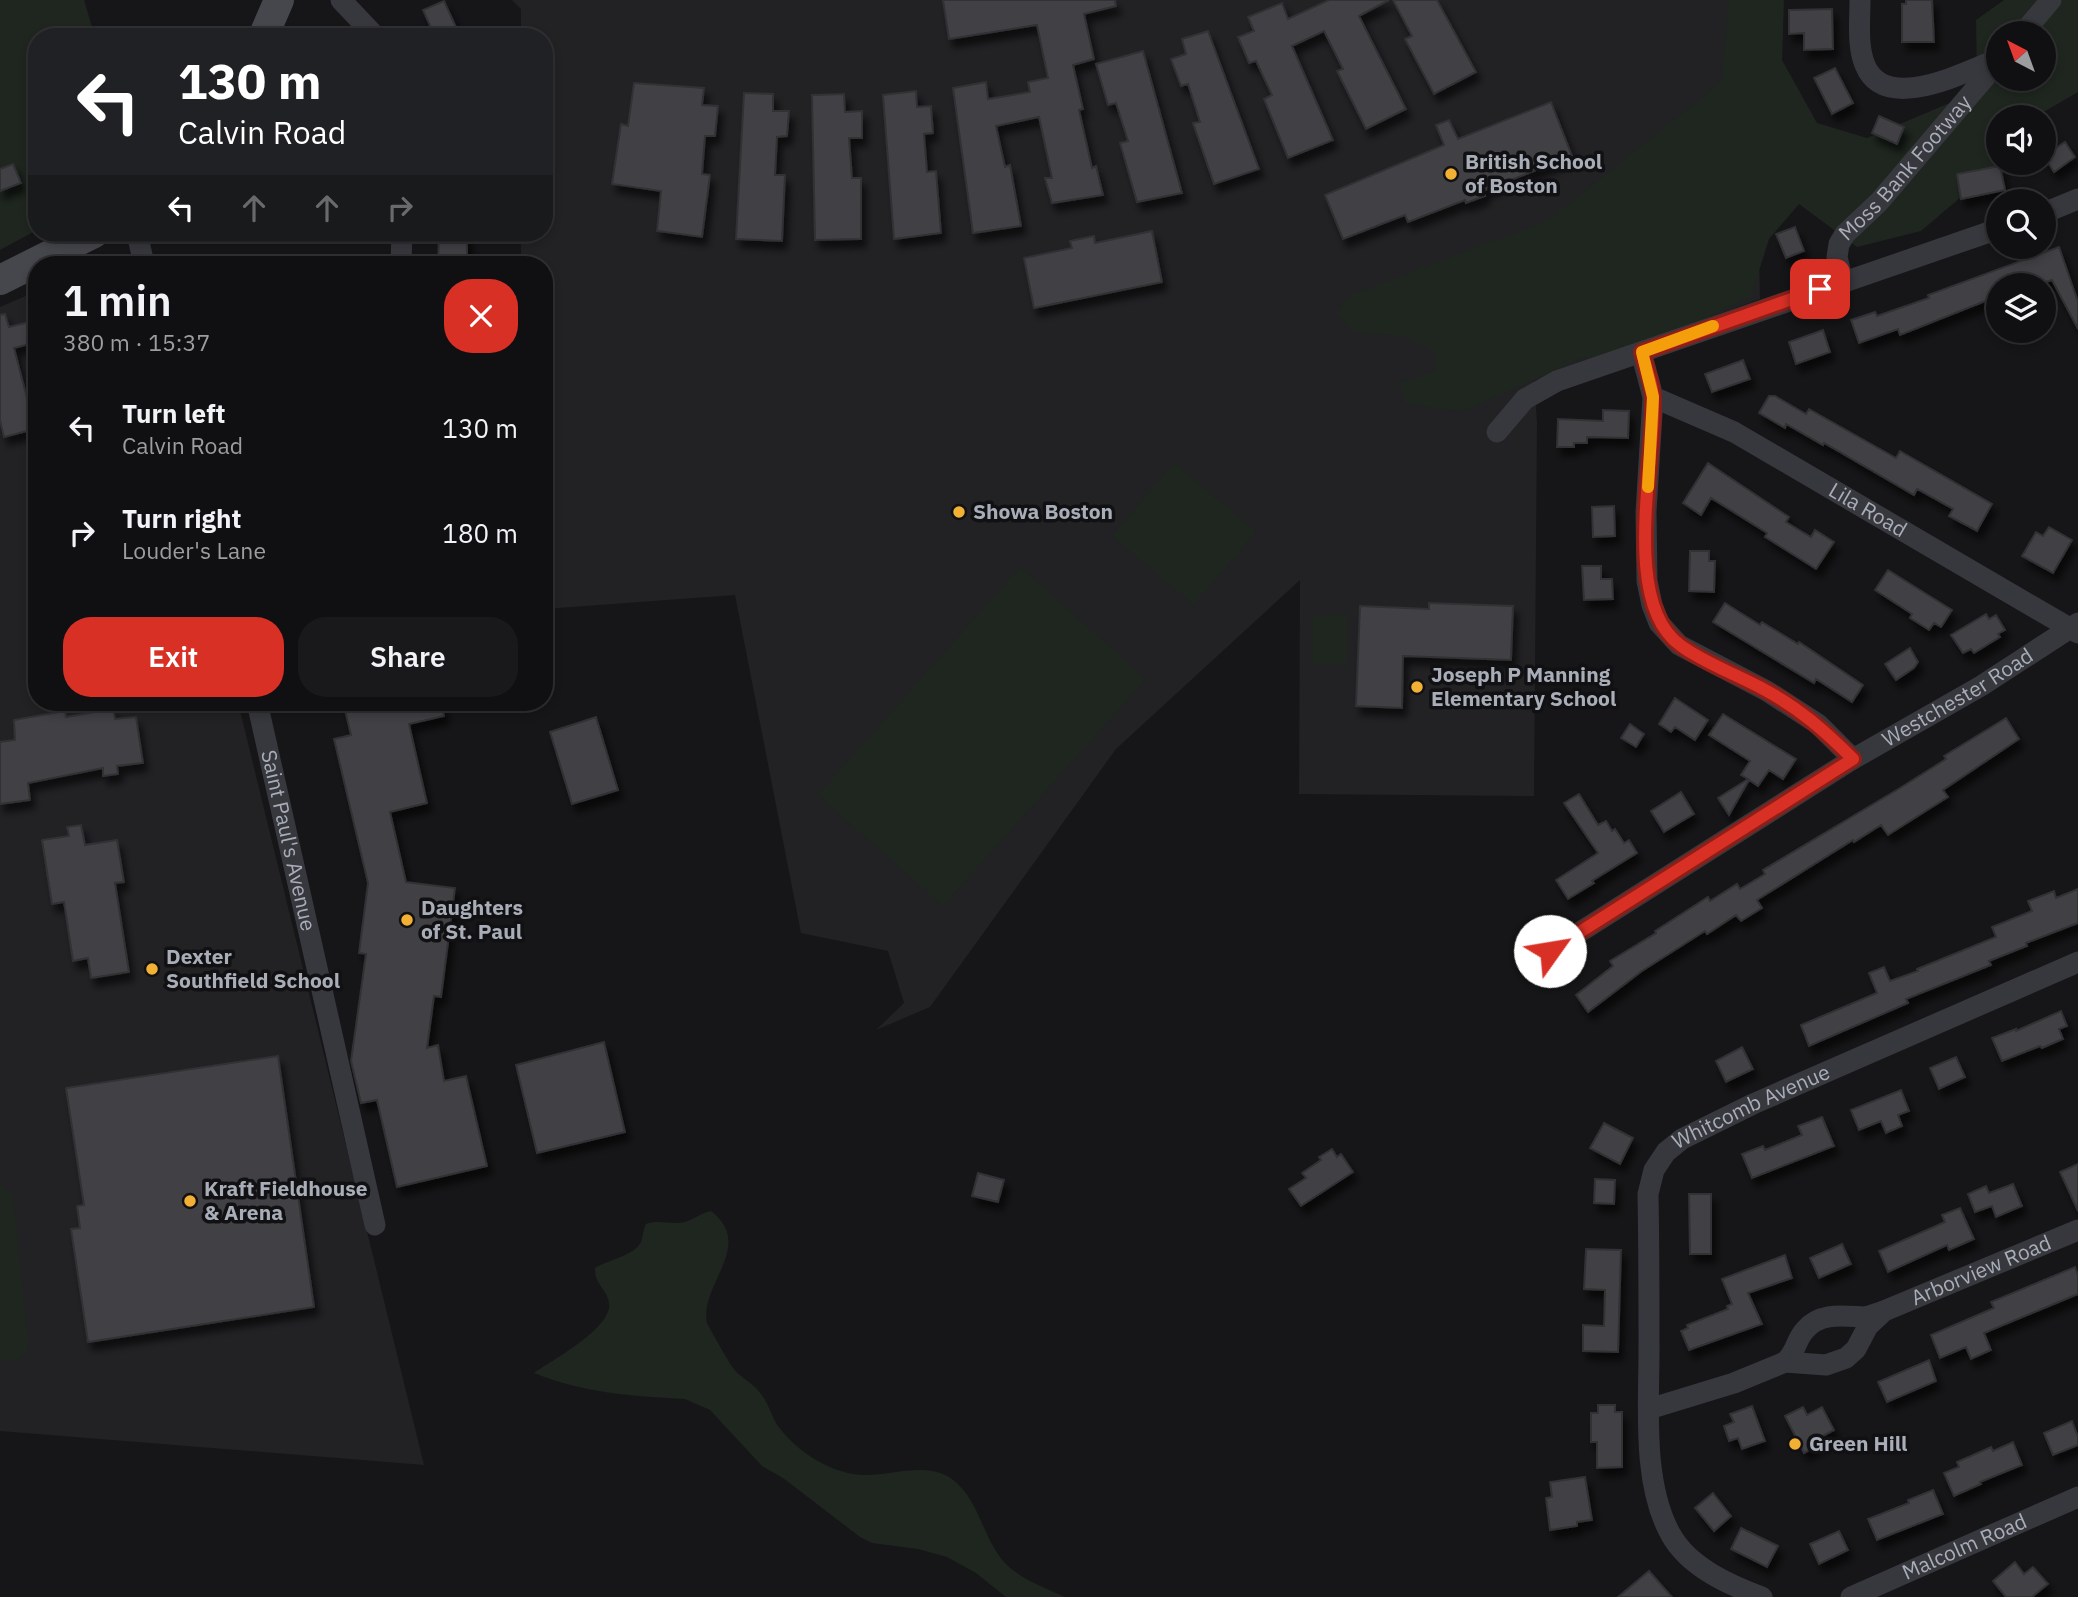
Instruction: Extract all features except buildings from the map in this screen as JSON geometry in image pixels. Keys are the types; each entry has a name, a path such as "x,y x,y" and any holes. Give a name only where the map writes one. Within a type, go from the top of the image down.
{"street":[{"path":"267,28 279,0"},
{"path":"341,0 367,28"},
{"path":"1860,0 1861,38 1866,68 1889,87 1903,90 1921,87 1986,65"},
{"path":"2033,21 2051,0"},
{"name":"Moss Bank Footway","path":"1843,282 1837,257 1839,244 1845,233 1879,202 1986,75"},
{"path":"2056,208 2078,199"},
{"path":"1497,432 1525,399 1537,390 1579,372 1986,233"},
{"path":"48,256 76,242"},
{"path":"0,280 28,266"},
{"path":"1642,352 1653,397 1646,512 1647,581 1659,623 1679,645 1767,691 1818,724 1853,759"},
{"name":"Lila Road","path":"1653,397 1734,432 2075,628"},
{"name":"Westchester Road","path":"1550,951 1853,759 1981,686 2075,628"},
{"name":"Saint Paul's Avenue","path":"259,711 376,1225"},
{"name":"Whitcomb Avenue","path":"1649,1409 1648,1194 1654,1170 1667,1152 1682,1139 1753,1104 2078,962"},
{"name":"Arborview Road","path":"1649,1409 1734,1382 1785,1362 1795,1353 1805,1330 1815,1321 1848,1314 1864,1317 1884,1311 2078,1230"},
{"name":"Arborview Road","path":"1785,1362 1826,1365 1846,1358 1856,1349 1868,1326 1884,1311"},
{"path":"1649,1409 1653,1481 1671,1535 1688,1557 1714,1575 1762,1597"},
{"name":"Malcolm Road","path":"1851,1597 2078,1497"}],"shaded area":[{"path":"0,0 84,0 92,28 28,28 28,235 0,250"},
{"name":"Showa Boston","path":"512,0 1754,0 1760,299 1534,381 1537,422 1534,796 1299,794 1300,580 1116,749 930,1007 876,1030 904,1003 888,951 801,933 735,595 553,608 553,256 521,256 521,242 553,242 553,28 521,28 521,9"},
{"path":"1729,0 1784,0 1782,60 1817,123 1867,138 1952,102 1977,75 1976,20 2004,0 2078,0 2078,92 2056,105 1986,105 1987,175 1921,231 1857,247 1799,204 1769,239 1751,296 1633,354 1580,359 1464,411 1406,405 1399,383 1436,371 1436,353 1407,337 1353,332 1338,313 1348,296 1549,220 1721,82"},
{"name":"Dexter Southfield School","path":"28,295 28,711 240,711 424,1465 0,1431 0,307"},
{"path":"1174,463 1256,532 1194,605 1112,536"},
{"path":"1020,567 1146,679 943,906 818,795"},
{"path":"1347,614 1347,665 1313,665 1313,615"},
{"path":"0,1185 12,1192 29,1348 20,1359 0,1361"},
{"path":"711,1211 723,1224 728,1238 723,1266 707,1308 707,1323 731,1365 761,1394 786,1436 805,1453 839,1471 874,1475 920,1470 942,1474 952,1479 969,1497 997,1553 1005,1563 1026,1578 1065,1597 1006,1597 976,1573 947,1557 918,1549 872,1543 860,1537 783,1478 762,1466 710,1410 685,1399 589,1389 534,1373 592,1333 608,1313 608,1298 596,1278 595,1268 638,1247 646,1224 685,1222"}],"slow traffic":[{"path":"1648,487 1653,397 1642,352 1713,326"}],"place":[{"name":"British School of Boston","path":"1451,174"},
{"name":"Showa Boston","path":"959,512"},
{"name":"Joseph P Manning Elementary School","path":"1417,687"},
{"name":"Daughters of St. Paul","path":"407,920"},
{"name":"Dexter Southfield School","path":"152,969"},
{"name":"Kraft Fieldhouse & Arena","path":"190,1201"},
{"name":"Green Hill","path":"1795,1444"}],"route":[{"path":"1550,951 1853,759 1818,724 1767,691 1679,645 1659,623 1647,581 1646,512 1653,397 1642,352 1820,289"}]}
